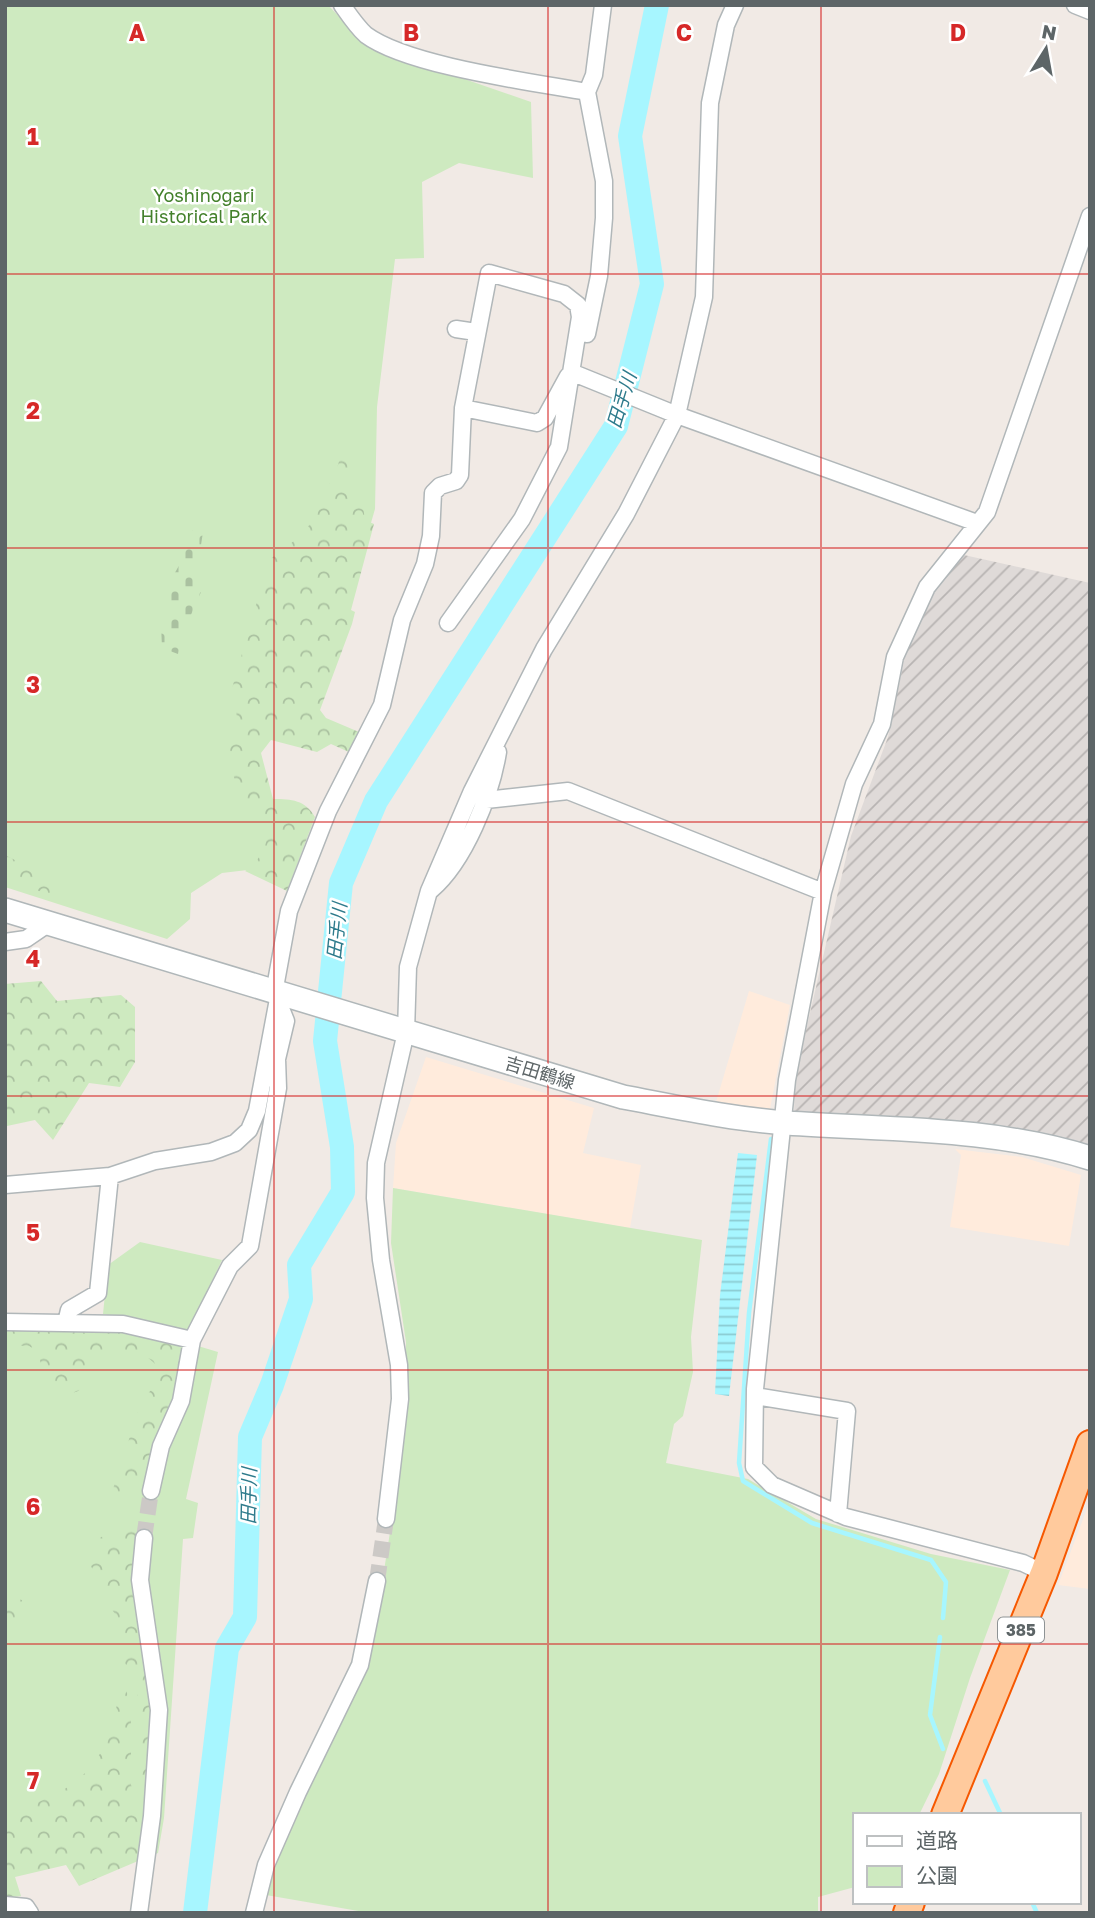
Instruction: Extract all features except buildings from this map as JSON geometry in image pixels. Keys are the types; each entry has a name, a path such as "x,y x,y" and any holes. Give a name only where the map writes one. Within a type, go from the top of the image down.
{"highway":[{"name":"385","path":"947,1813 1044,1573 1090,1444"}],"main road":[{"name":"吉田鶴線","path":"5,910 276,996 623,1097 724,1116 982,1135 1052,1146 1090,1158"}],"street":[{"path":"342,5 365,34 394,50 461,67 587,92"},
{"path":"463,408 537,423 545,418 571,372 588,331 599,276 604,181 587,92 594,75 603,5"},
{"path":"386,1519 400,1399 399,1365 381,1260 376,1174 390,1093 406,1032 408,967 429,891 447,843 544,649 626,514 677,415 704,297 709,111 726,25 735,5"},
{"path":"1076,5 1090,11"},
{"path":"1044,1573 1023,1563 838,1514 772,1485 754,1467 755,1396 787,1080 823,892 854,784 882,723 895,657 908,623 927,587 987,512 1090,216"},
{"path":"5,1185 110,1175 155,1161 211,1152 235,1143 249,1130 257,1111 289,911 328,811 382,705 402,620 425,564 433,493 440,486 456,481 460,475 463,408 489,273 564,294 578,305 580,317 565,427 559,447 522,519 448,623"},
{"path":"456,329 476,332"},
{"path":"571,372 677,415 977,523"},
{"path":"429,891 446,877 486,800 502,732"},
{"path":"486,800 568,791 823,892"},
{"path":"5,942 26,939 48,924"},
{"path":"152,1491 161,1446 181,1401 192,1340 230,1266 250,1246 278,1088 277,1059 286,1021 276,996"},
{"path":"66,1323 69,1310 97,1293 110,1175"},
{"path":"5,1322 123,1324 192,1340"},
{"path":"755,1396 847,1411 838,1514"},
{"path":"139,1913 152,1816 159,1710 140,1580 144,1538"},
{"path":"254,1913 266,1865 360,1665 377,1581"},
{"path":"5,1905 26,1907 30,1913"}],"shaded area":[{"path":"964,555 1090,583 1090,1148 1045,1134 794,1115 795,1078 851,836 888,737 905,656 934,592"},
{"path":"749,991 790,1005 770,1109 716,1102"},
{"path":"426,1057 594,1108 583,1153 641,1165 630,1228 393,1188 396,1143"},
{"path":"955,1149 1022,1157 1081,1175 1069,1246 950,1227 961,1155"},
{"path":"1090,1501 1090,1589 1058,1585"}],"green space":[{"name":"Yoshinogari Historical Park","path":"5,5 328,5 366,45 531,102 533,178 459,163 422,182 424,258 395,259 377,407 375,509 316,713 271,724 257,751 255,772 281,817 265,868 222,873 191,893 190,919 167,939 5,887"},
{"path":"346,439 350,443 351,484 362,500 365,520 374,524 351,610 355,612 352,624 320,710 326,718 359,732 359,739 351,753 331,744 317,752 271,740 261,753 273,799 297,802 307,807 315,817 287,891 245,871 261,855 264,848 267,818 260,810 240,803 232,768 217,742 230,731 236,721 231,692 269,560 303,534 312,521 337,468"},
{"path":"197,528 203,532 195,584 201,592 186,626 178,654 162,648 161,623 168,609 168,585 181,562 190,532"},
{"path":"5,855 60,883 67,889 68,894 62,897 5,882"},
{"path":"41,981 57,1001 121,995 135,1007 135,1062 120,1087 89,1083 53,1140 35,1120 7,1126 5,1122 5,984"},
{"path":"393,1188 702,1240 691,1337 693,1372 683,1416 674,1424 666,1463 748,1479 816,1519 931,1554 1010,1570 970,1678 939,1774 920,1813 853,1813 853,1888 818,1897 818,1913 370,1913 266,1895 278,1852 372,1648 406,1429 406,1342 391,1243"},
{"path":"140,1242 222,1260 189,1330 103,1314 108,1265"},
{"path":"5,1328 178,1340 218,1352 186,1499 198,1503 193,1538 183,1539 164,1818 158,1853 138,1861 76,1856 5,1869"},
{"path":"5,1328 124,1330 183,1344 175,1398 145,1493 117,1495 113,1489 141,1402 156,1384 156,1365 135,1352 113,1352 103,1359 82,1388 73,1393 61,1390 44,1379 38,1351 29,1346 5,1345"},
{"path":"123,1525 139,1532 153,1709 147,1794 138,1776 140,1716 136,1685 122,1657 123,1626 107,1602 87,1557 96,1540"},
{"path":"15,1597 26,1602 20,1623 5,1626 5,1602"},
{"path":"121,1674 131,1706 131,1785 147,1820 138,1861 79,1886 66,1865 15,1877 21,1896 5,1898 5,1819 63,1790 90,1767 100,1754 112,1725"}],"water":[{"path":"738,1153 757,1155 729,1396 715,1394 720,1295"}],"waterway":[{"name":"田手川","path":"195,1913 227,1648 245,1617 250,1437 272,1385 301,1299 299,1265 343,1192 342,1147 325,1041 341,883 376,801 616,426 652,284 630,136 657,5"},
{"path":"771,1139 749,1313 739,1463 743,1481 812,1523 931,1560 946,1582 943,1618"},
{"path":"940,1637 930,1715 943,1749"},
{"path":"985,1781 1000,1813"},
{"path":"1033,1904 1037,1913"}],"tunnel":[{"path":"144,1538 151,1491"},
{"path":"377,1581 386,1519"}]}
